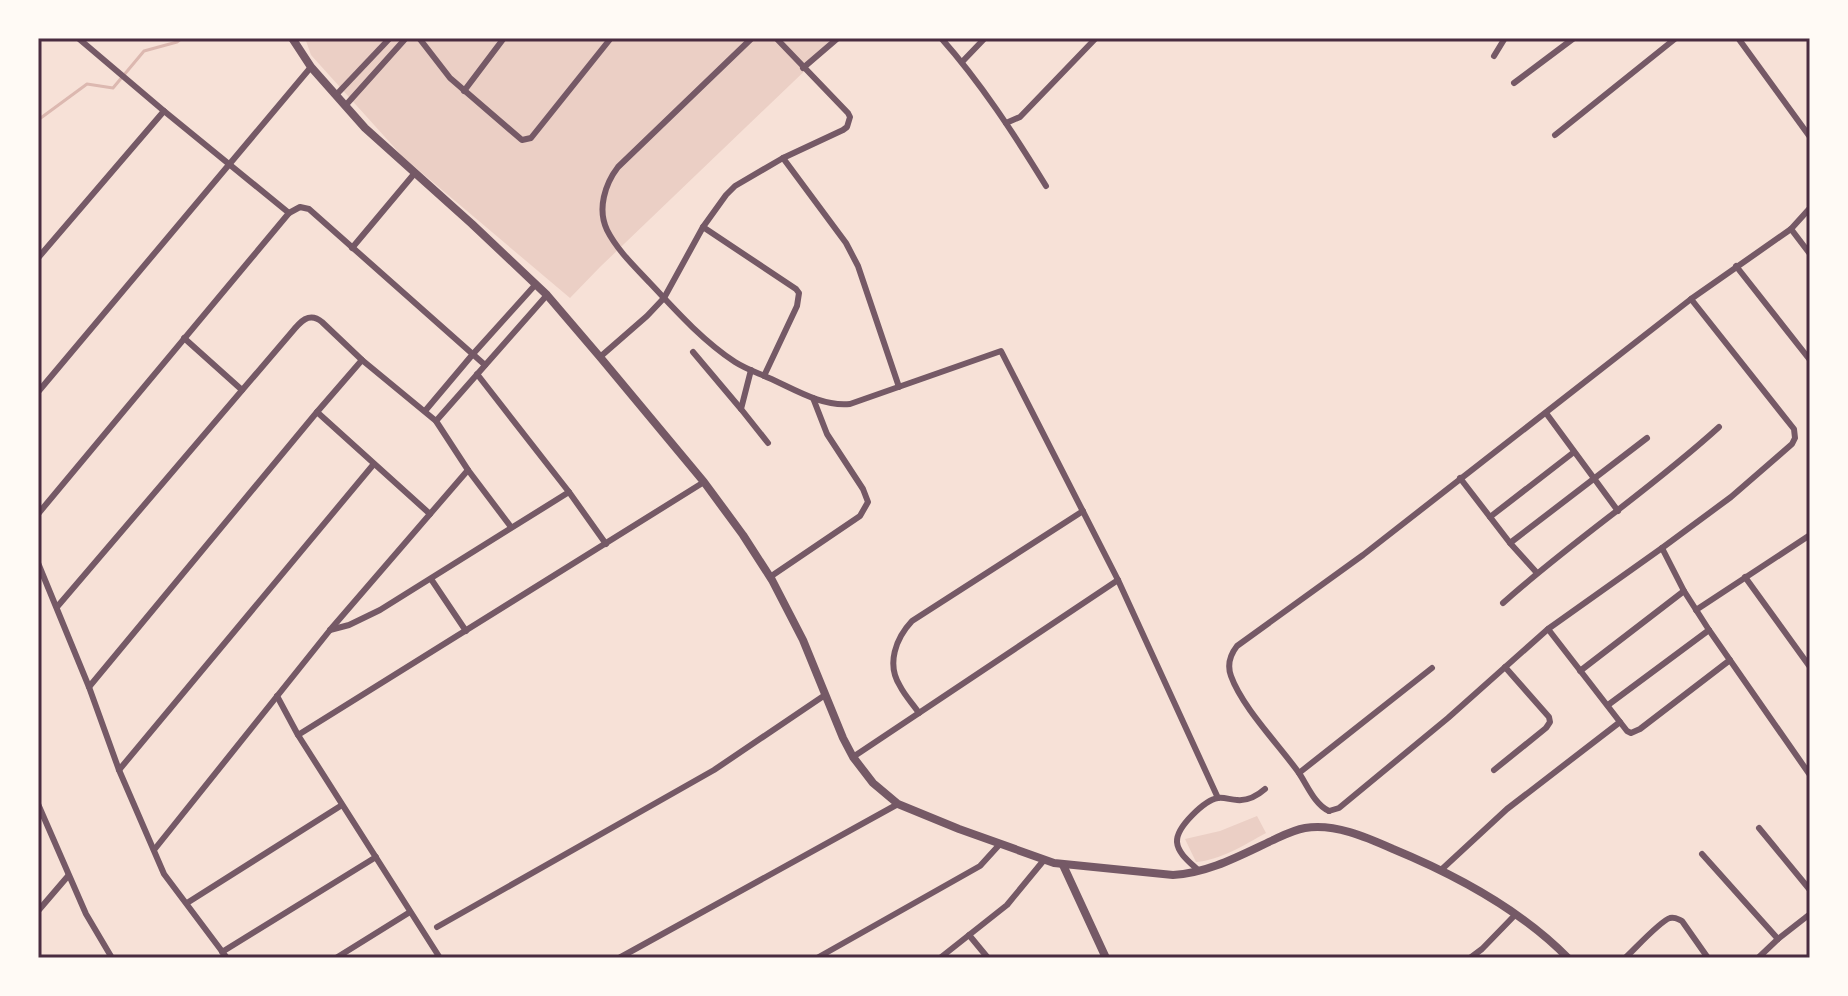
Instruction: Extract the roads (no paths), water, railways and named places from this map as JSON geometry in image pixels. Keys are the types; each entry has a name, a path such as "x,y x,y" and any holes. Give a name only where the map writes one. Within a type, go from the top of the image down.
{"street":[{"path":"78,38 289,213"},
{"path":"292,38 311,67 365,128 547,295 704,482 770,577 803,640 853,757 873,783 898,804 1063,865 1173,875 1224,863 1295,830 1326,828 1369,839 1441,870 1536,929 1568,958"},
{"path":"336,95 390,38"},
{"path":"345,106 406,38"},
{"path":"419,38 450,78 522,140 531,138 611,38"},
{"path":"464,91 504,38"},
{"path":"752,38 618,167 606,186 603,206 607,230 628,259 700,334 736,363 813,398 840,405 850,404 1001,351 1118,580 1218,798"},
{"path":"600,357 664,298 703,227 735,186 783,158 843,130 849,122 848,113 776,38"},
{"path":"803,68 838,38"},
{"path":"941,38 1006,123 1046,186"},
{"path":"962,62 985,38"},
{"path":"1006,123 1020,117 1096,38"},
{"path":"1494,56 1505,38"},
{"path":"1514,83 1574,38"},
{"path":"1555,135 1676,38"},
{"path":"1738,38 1810,137"},
{"path":"38,392 311,67"},
{"path":"38,258 164,111"},
{"path":"783,158 846,243 858,266 899,387"},
{"path":"352,248 414,174"},
{"path":"38,514 289,213 300,207 305,207 485,365"},
{"path":"1691,299 1794,429 1794,441 1731,497 1548,629 1448,718 1339,808 1329,811 1322,807 1237,687 1229,668 1233,652 1241,642 1363,555 1691,299 1791,229 1810,208"},
{"path":"703,227 799,293 797,306 764,376"},
{"path":"1791,229 1810,254"},
{"path":"1736,266 1810,360"},
{"path":"425,411 536,284"},
{"path":"436,421 547,295"},
{"path":"57,607 306,318 317,318 436,421 511,527"},
{"path":"184,338 242,390"},
{"path":"693,352 768,443"},
{"path":"89,687 362,360"},
{"path":"741,409 751,370"},
{"path":"477,374 606,544"},
{"path":"770,577 860,516 868,502 863,489 827,434 813,398"},
{"path":"317,412 430,514"},
{"path":"1546,413 1618,511"},
{"path":"1503,603 1719,427"},
{"path":"1510,543 1647,438"},
{"path":"1490,517 1574,452"},
{"path":"119,770 373,465"},
{"path":"154,850 330,630 468,470"},
{"path":"1460,478 1537,573"},
{"path":"298,735 704,482"},
{"path":"330,630 349,625 380,610 569,492"},
{"path":"919,713 898,684 895,674 895,648 902,632 912,621 1083,511"},
{"path":"1696,610 1810,535"},
{"path":"1662,548 1709,630 1810,775"},
{"path":"38,563 119,770 164,874 225,955 376,857"},
{"path":"1745,577 1810,667"},
{"path":"431,579 466,631"},
{"path":"853,757 1118,580"},
{"path":"1580,671 1684,591"},
{"path":"1548,629 1631,733 1730,660"},
{"path":"1608,705 1709,630"},
{"path":"1494,770 1550,722 1505,667"},
{"path":"1299,773 1432,668"},
{"path":"437,927 714,770 825,695"},
{"path":"277,696 298,735 440,958"},
{"path":"1441,870 1507,809 1620,722"},
{"path":"1199,871 1182,853 1177,842 1178,835 1193,814 1218,798 1239,801 1265,789"},
{"path":"38,804 86,914 110,955 101,958"},
{"path":"619,958 898,804"},
{"path":"187,903 342,805"},
{"path":"1326,828 1329,811"},
{"path":"1759,828 1810,890"},
{"path":"817,958 980,866 1000,844"},
{"path":"1702,854 1778,939"},
{"path":"940,958 1007,905 1044,860"},
{"path":"1063,865 1106,958"},
{"path":"38,911 68,876"},
{"path":"336,958 410,912"},
{"path":"1758,958 1810,914"},
{"path":"1470,958 1515,915"},
{"path":"1625,958 1671,918 1682,921 1708,958"},
{"path":"969,935 988,958"}],"waterway":[{"path":"38,120 87,84 113,88 144,51 182,38"}]}
